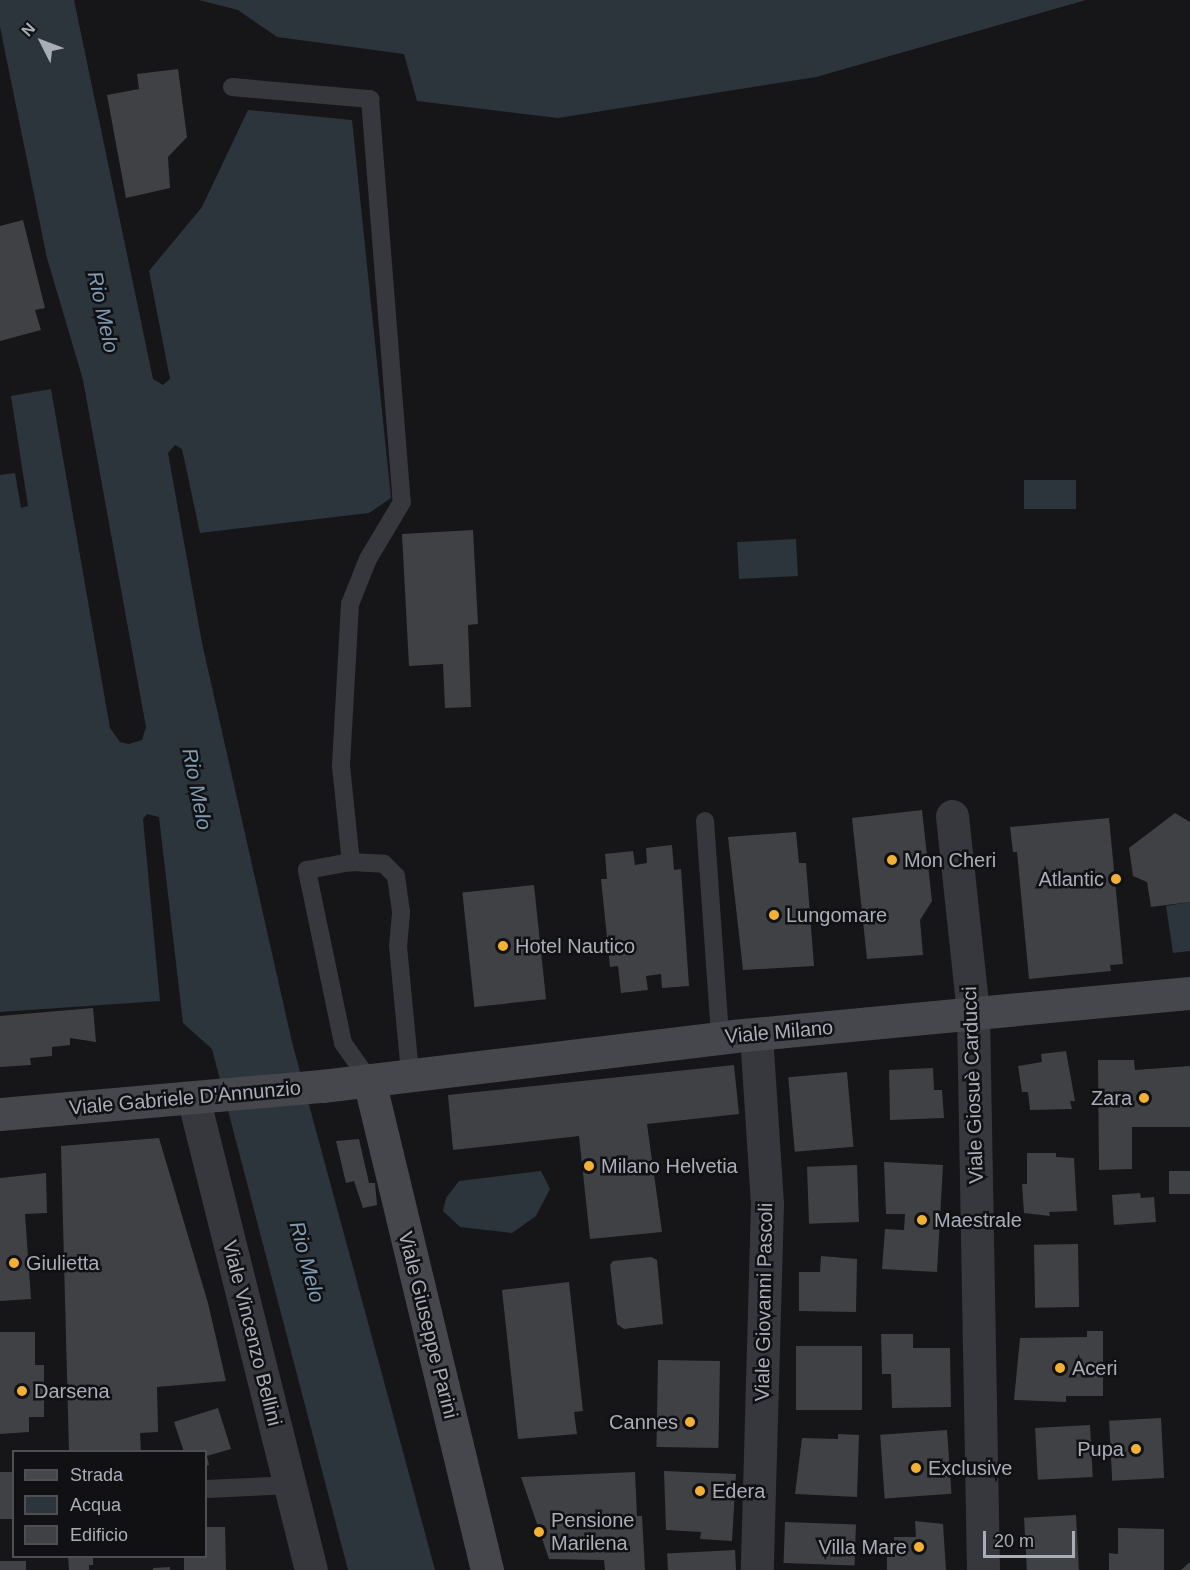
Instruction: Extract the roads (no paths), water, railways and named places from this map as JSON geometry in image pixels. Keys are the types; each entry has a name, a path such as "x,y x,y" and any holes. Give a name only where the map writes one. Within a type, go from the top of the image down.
{"street":[{"name":"Viale Giosuè Carducci","path":"952,816 973,1014 983,1570"},
{"name":"Viale Milano","path":"369,1080 756,1034 1190,993"},
{"name":"Viale Giovanni Pascoli","path":"756,1034 767,1203 757,1570"},
{"name":"Viale Gabriele D'Annunzio","path":"0,1114 369,1080"},
{"name":"Viale Giuseppe Parini","path":"369,1080 487,1570"},
{"name":"Viale Vincenzo Bellini","path":"206,1096 290,1485 311,1570"}],"lane":[{"path":"232,87 370,99 402,502 368,559 350,604 341,766 351,862"},
{"path":"705,821 720,1038"},
{"path":"369,1080 343,1043 307,870 351,862 384,864 396,876 401,913 398,946 410,1074"},
{"path":"207,1489 290,1485"}],"water":[{"name":"Rio Melo","path":"0,0 74,0 153,379 163,385 170,379 149,271 202,207 248,110 352,120 391,498 369,513 200,533 182,449 175,445 168,453 202,643 292,1042 435,1570 348,1570 212,1049 183,1023 159,817 147,814 143,819 160,1001 0,1012 0,475 15,473 21,508 28,506 11,396 51,389 110,728 120,742 129,744 142,740 146,727 83,380 47,258 0,27"},
{"path":"199,0 1086,0 816,77 558,118 417,101 404,54 277,37 238,10"},
{"path":"1024,480 1076,480 1076,509 1024,509"},
{"path":"796,539 798,576 739,579 737,542"},
{"path":"1190,902 1190,951 1173,953 1166,906"},
{"path":"541,1171 550,1189 536,1216 512,1233 460,1227 443,1211 446,1198 459,1181"}],"place":[{"name":"Mon Cheri","path":"892,860"},
{"name":"Atlantic","path":"1116,879"},
{"name":"Lungomare","path":"774,915"},
{"name":"Hotel Nautico","path":"503,946"},
{"name":"Zara","path":"1144,1098"},
{"name":"Milano Helvetia","path":"589,1166"},
{"name":"Maestrale","path":"922,1220"},
{"name":"Giulietta","path":"14,1263"},
{"name":"Aceri","path":"1060,1368"},
{"name":"Darsena","path":"22,1391"},
{"name":"Cannes","path":"690,1422"},
{"name":"Pupa","path":"1136,1449"},
{"name":"Exclusive","path":"916,1468"},
{"name":"Edera","path":"700,1491"},
{"name":"Pensione Marilena","path":"539,1532"},
{"name":"Villa Mare","path":"919,1547"}]}
